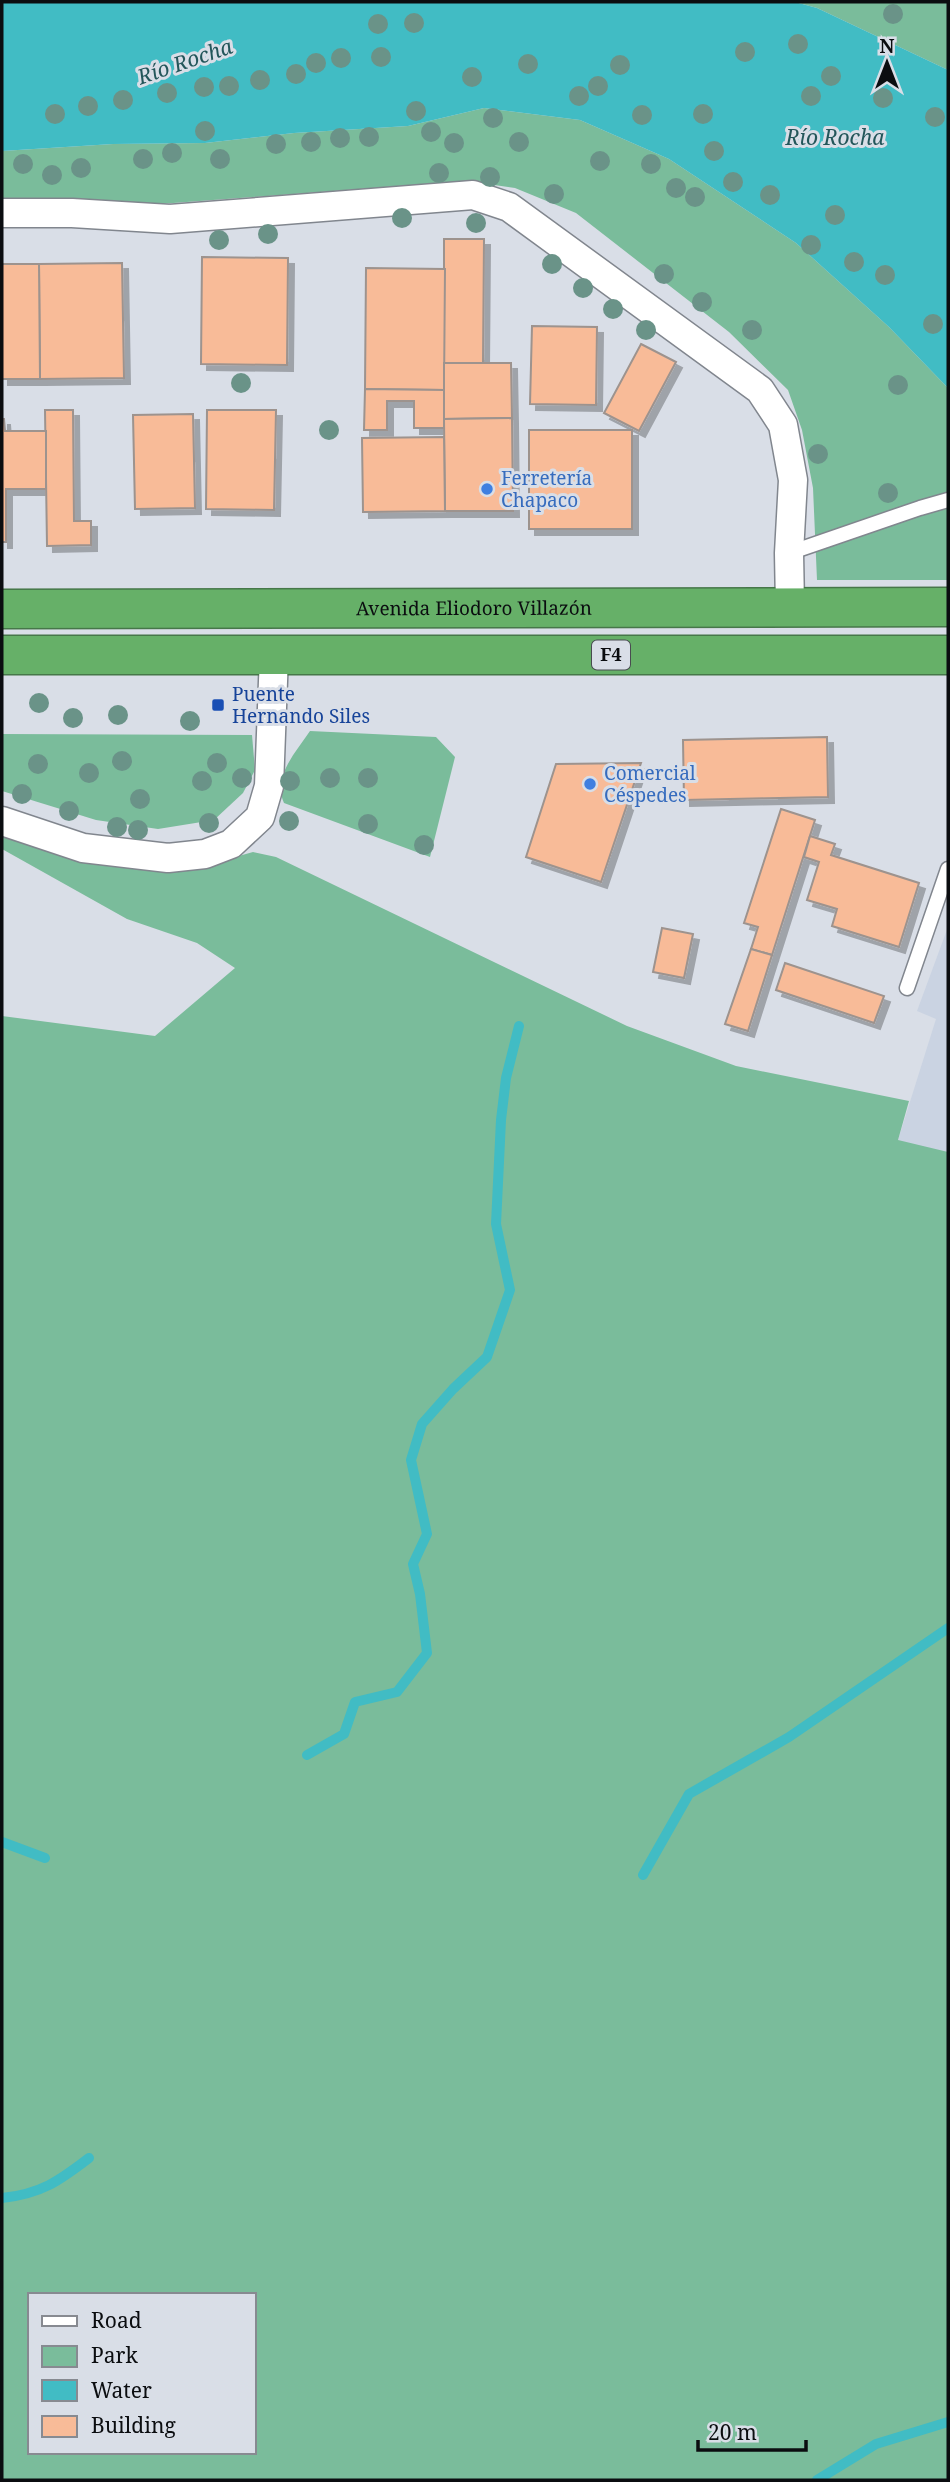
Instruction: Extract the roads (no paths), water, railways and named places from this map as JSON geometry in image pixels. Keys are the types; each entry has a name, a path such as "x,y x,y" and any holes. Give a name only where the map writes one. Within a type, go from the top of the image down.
{"highway":[{"name":"Avenida Eliodoro Villazón","path":"2,609 948,607"},
{"name":"F4","path":"2,655 948,655"}],"street":[{"path":"2,213 72,213 170,219 473,195 509,207 760,390 783,425 793,480 789,553 790,606"},
{"path":"2,821 83,848 169,858 205,855 231,844 260,817 269,786 275,655"}],"lane":[{"path":"789,553 948,500"},
{"path":"907,988 948,869"}],"water":[{"name":"Río Rocha","path":"2,2 795,2 817,8 948,70 948,388 889,327 796,243 669,159 580,120 484,108 408,126 294,133 205,143 113,144 2,151"}],"waterway":[{"path":"307,1755 344,1734 355,1702 397,1692 427,1653 420,1594 413,1564 427,1534 411,1460 422,1424 453,1389 487,1357 510,1290 496,1224 501,1120 506,1078 519,1026"},
{"path":"643,1875 689,1794 789,1737 948,1628"},
{"path":"2,1842 45,1858"},
{"path":"2,2198 39,2190 89,2158"},
{"path":"817,2480 876,2444 948,2422"}],"place":[{"name":"Ferretería Chapaco","path":"487,489"},
{"name":"Puente Hernando Siles","path":"218,705"},
{"name":"Comercial Céspedes","path":"590,784"}]}
